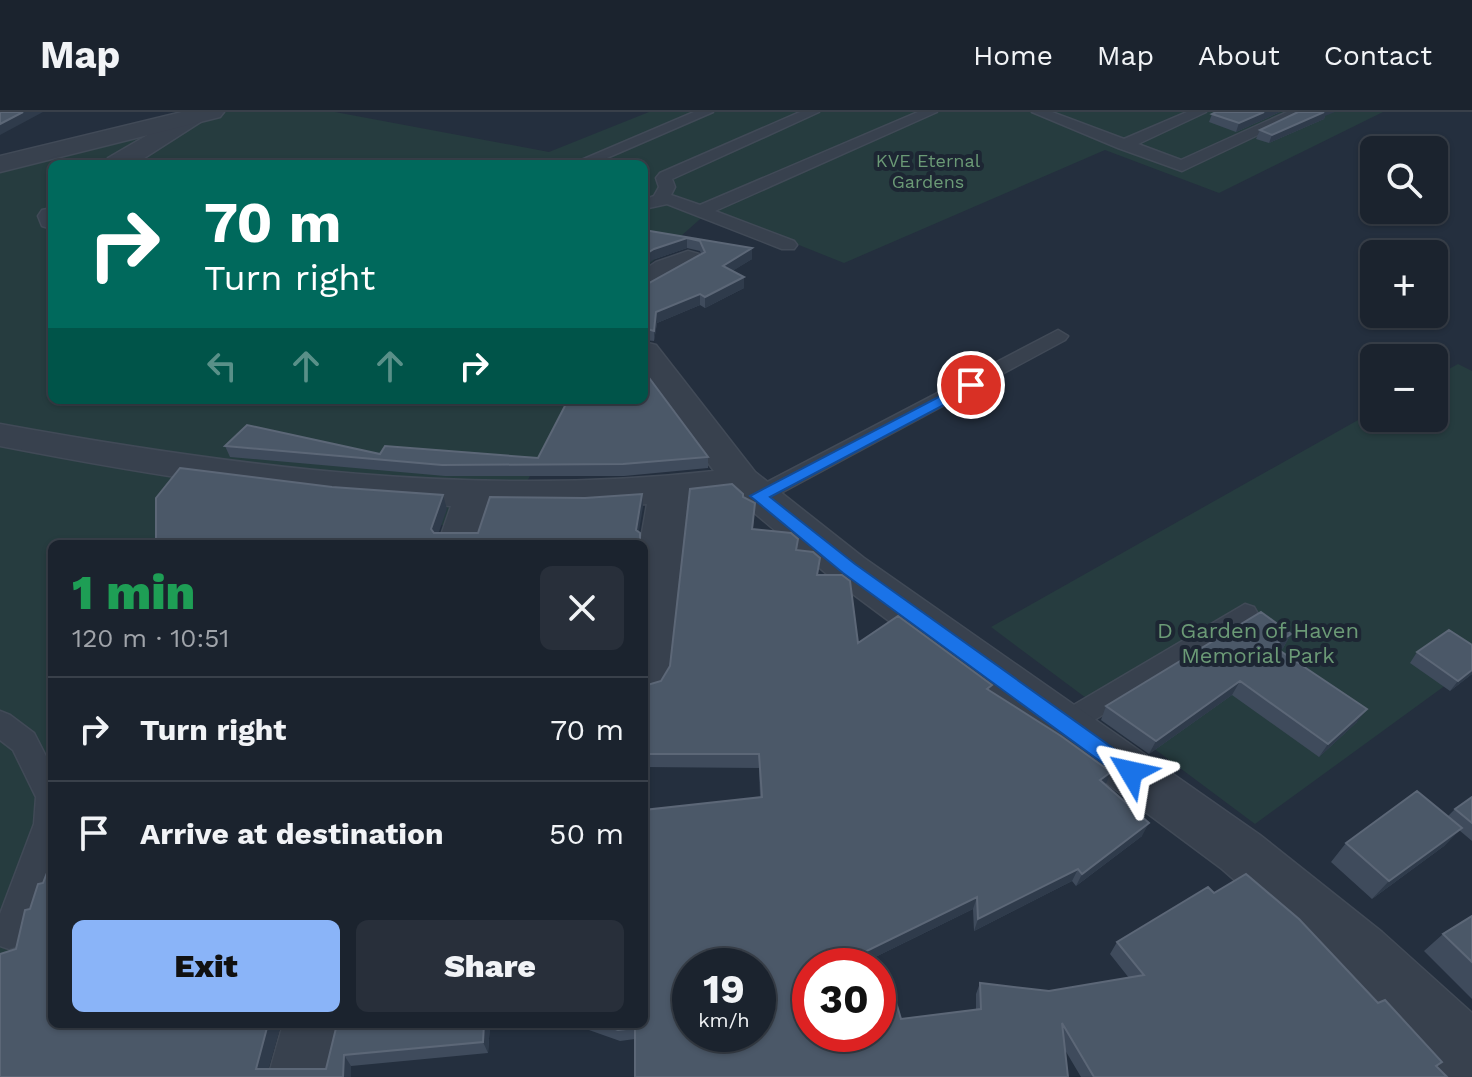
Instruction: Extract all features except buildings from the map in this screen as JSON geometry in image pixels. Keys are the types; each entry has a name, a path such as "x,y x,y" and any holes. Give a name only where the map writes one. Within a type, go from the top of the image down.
{"street":[{"path":"0,164 206,113"},
{"path":"124,160 206,113"},
{"path":"648,281 667,268 688,260"},
{"path":"648,357 750,488 849,569 1241,852 1361,952 1472,1055"},
{"path":"0,435 104,455 371,491 568,496 670,488 750,488"},
{"path":"648,640 670,488"},
{"path":"460,540 475,495"},
{"path":"300,1077 313,1028"}],"lane":[{"path":"590,160 706,112"},
{"path":"652,203 667,187 666,176 812,112"},
{"path":"698,212 930,112"},
{"path":"1039,112 1167,163 1185,166 1299,112"},
{"path":"1067,123 1095,112"},
{"path":"1123,145 1199,112"},
{"path":"652,203 698,212 788,245"},
{"path":"750,488 1058,336"},
{"path":"1065,724 1245,614"},
{"path":"0,723 24,742 48,791"},
{"path":"9,933 48,830"}],"green space":[{"path":"218,112 335,112 549,152 649,112 927,112 708,212 648,265 648,160 48,160 48,404 568,404 500,533 175,489 167,540 48,540 48,1028 0,1077 0,171"},
{"name":"KVE Eternal Gardens","path":"939,112 1383,112 1219,193 1105,150 844,263 714,211"},
{"name":"D Garden of Haven Memorial Park","path":"1458,364 1472,371 1472,666 1255,824 991,627 1360,419 1360,432 1448,432 1448,369"}],"route":[{"path":"971,385 758,496 849,569 1131,772"}]}
